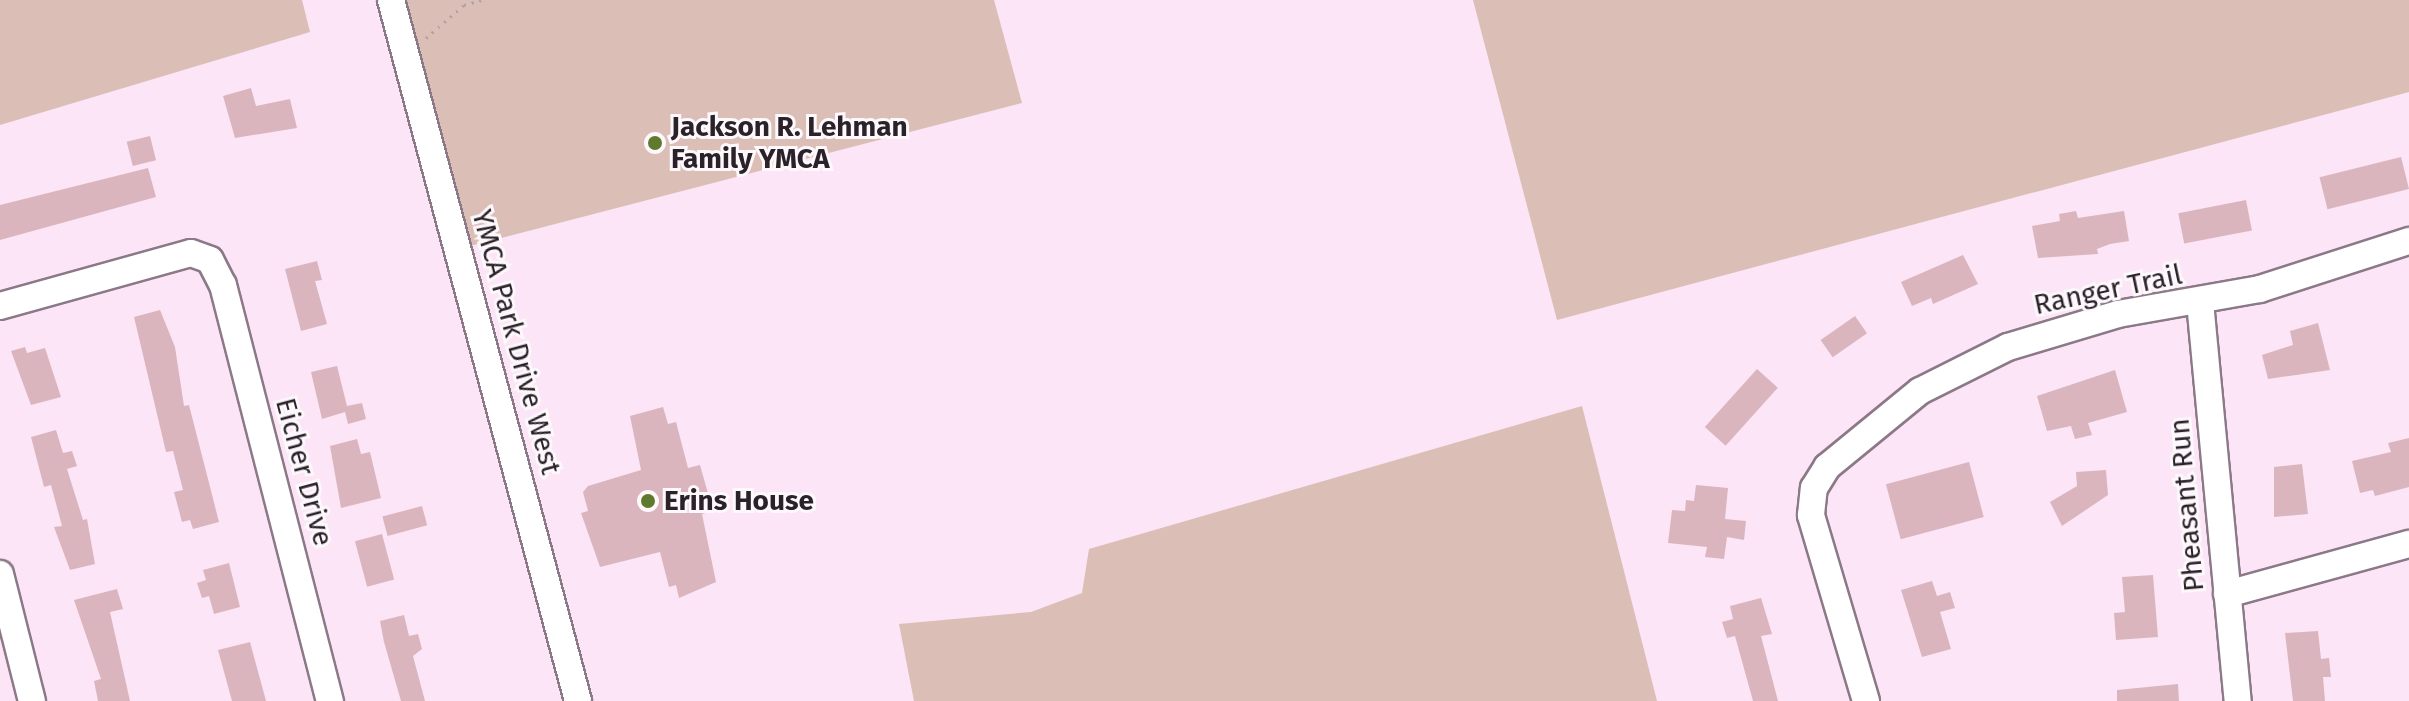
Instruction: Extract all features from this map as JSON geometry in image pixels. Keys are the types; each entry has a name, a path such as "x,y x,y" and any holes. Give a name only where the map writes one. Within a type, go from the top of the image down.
{"street":[{"name":"YMCA Park Drive West","path":"391,0 578,701"},
{"name":"Ranger Trail","path":"1866,701 1811,515 1814,488 1827,467 1909,401 1971,362 2062,327 2260,289 2409,241"},
{"name":"Eicher Drive","path":"0,306 191,253 210,260 223,285 330,701"},
{"name":"Pheasant Run","path":"2200,302 2238,701"},
{"path":"2227,594 2409,544"},
{"path":"0,574 32,701"}],"path":[{"path":"419,42 464,5 481,0"}],"shaded area":[{"path":"0,0 302,0 310,32 0,125"},
{"name":"Jackson R. Lehman Family YMCA","path":"404,0 994,0 1022,103 470,246"},
{"path":"1473,0 2409,0 2409,92 1557,320"},
{"path":"1582,406 1657,701 914,701 899,624 1031,612 1082,593 1089,549"}],"building":[{"path":"251,88 256,106 290,99 297,128 235,138 223,96"},
{"path":"150,136 156,160 133,166 127,142"},
{"path":"2401,157 2409,189 2327,209 2319,177"},
{"path":"148,168 156,197 0,240 0,205"},
{"path":"2246,200 2252,230 2184,244 2178,213"},
{"path":"2076,211 2078,218 2124,211 2129,241 2097,249 2098,254 2038,258 2032,226 2060,221 2059,214"},
{"path":"1963,255 1978,284 1933,304 1931,298 1912,306 1901,282"},
{"path":"317,261 322,280 315,281 327,324 301,331 285,269"},
{"path":"160,310 175,347 184,406 189,405 219,522 193,529 190,520 182,522 174,492 183,490 173,451 166,452 134,317"},
{"path":"1855,316 1867,333 1833,357 1821,340"},
{"path":"2318,323 2330,370 2268,379 2262,355 2293,345 2290,331"},
{"path":"25,347 27,353 45,348 61,397 31,405 11,351"},
{"path":"337,366 347,406 362,403 366,419 348,424 345,412 322,419 311,372"},
{"path":"1757,369 1778,388 1726,446 1705,427"},
{"path":"2115,370 2127,412 2088,423 2092,435 2075,439 2071,426 2047,431 2037,396"},
{"name":"Erins House","path":"663,407 668,424 676,422 688,468 700,465 713,511 702,514 716,582 679,598 676,585 669,587 660,552 600,567 581,513 588,511 583,492 588,486 641,470 630,416"},
{"path":"56,430 63,453 72,451 77,466 67,469 83,520 87,519 95,564 70,570 54,527 62,526 51,485 44,487 31,437"},
{"path":"2409,438 2409,487 2375,496 2373,490 2360,493 2352,461 2391,452 2388,443"},
{"path":"357,439 361,454 370,452 381,498 341,508 330,446"},
{"path":"1969,462 1984,517 1901,539 1886,484"},
{"path":"2302,464 2308,514 2274,517 2274,467"},
{"path":"2106,470 2108,495 2062,526 2050,502 2077,486 2076,472"},
{"path":"1696,485 1728,488 1725,519 1746,521 1744,540 1727,537 1724,559 1705,557 1707,547 1668,543 1672,510 1685,511 1686,500 1694,501"},
{"path":"422,506 427,525 388,536 382,517"},
{"path":"382,534 394,579 367,587 355,541"},
{"path":"229,563 240,607 214,614 209,596 202,598 197,583 206,580 203,570"},
{"path":"2153,575 2158,637 2116,640 2114,613 2125,612 2122,577"},
{"path":"1932,581 1937,596 1950,592 1955,608 1940,612 1951,649 1922,657 1901,590"},
{"path":"117,589 123,609 110,612 130,701 98,701 94,681 101,679 74,600"},
{"path":"1761,598 1772,634 1761,636 1778,701 1753,701 1735,636 1727,638 1722,622 1733,619 1730,606"},
{"path":"404,615 409,636 418,634 422,649 413,656 425,701 401,701 384,642 380,621"},
{"path":"2318,631 2321,659 2329,658 2331,677 2323,677 2325,701 2293,701 2285,633"},
{"path":"250,642 266,701 232,701 218,650"},
{"path":"2178,684 2179,701 2117,701 2117,690"}],"place":[{"name":"Jackson R. Lehman Family YMCA","path":"655,143"},
{"name":"Erins House","path":"648,501"}]}
